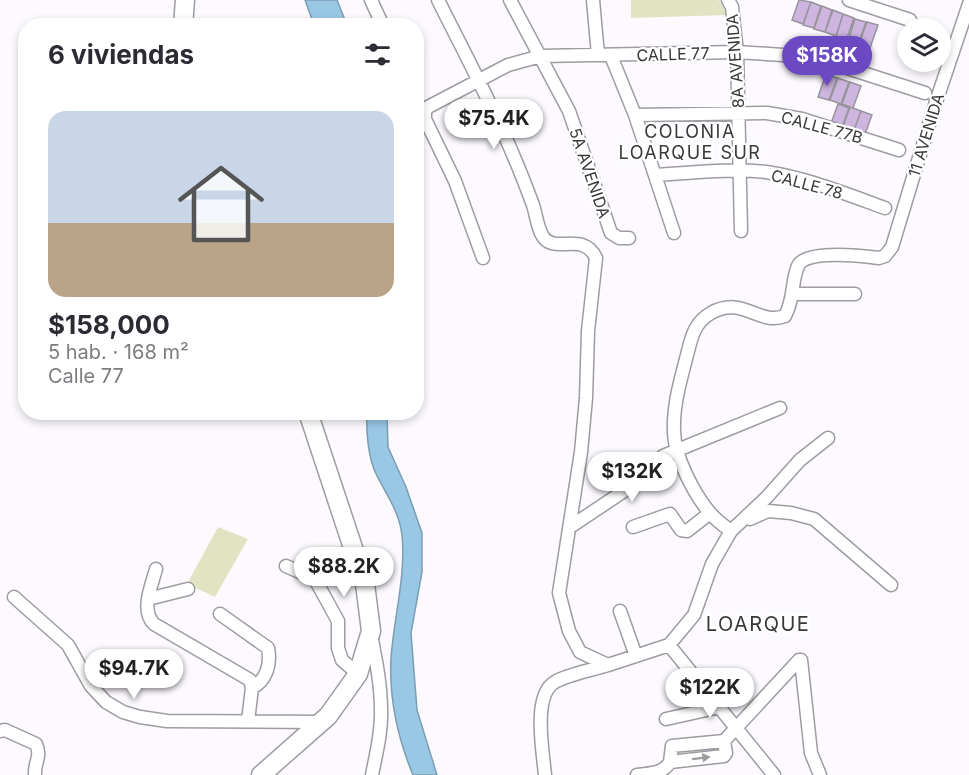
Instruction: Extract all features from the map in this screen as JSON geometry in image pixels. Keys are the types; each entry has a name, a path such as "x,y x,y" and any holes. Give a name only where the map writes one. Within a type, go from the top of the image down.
{"highway":[{"path":"184,18 185,0"},
{"path":"262,774 321,722 358,674 371,631 365,584 311,420"}],"street":[{"path":"371,0 379,18"},
{"path":"438,0 514,157 541,235 546,241 554,244 588,246 596,258 588,331 586,398 581,453 560,593 569,631 580,652 608,665"},
{"name":"5A AVENIDA","path":"510,0 569,111 611,233 620,238 629,238"},
{"path":"593,0 605,56 635,114 674,233"},
{"name":"8A AVENIDA","path":"728,0 732,6 737,52 741,231"},
{"path":"849,0 904,18"},
{"name":"11 AVENIDA","path":"794,294 798,264 804,259 822,256 879,258 885,256 892,247 935,105 965,31 969,4"},
{"name":"CALLE 77","path":"483,258 455,181 425,119 425,111 428,107 508,65 541,56 737,52 807,58 838,65 925,93"},
{"name":"CALLE 77B","path":"635,114 767,113 802,119 899,150"},
{"name":"CALLE 78","path":"655,175 739,171 787,176 885,208"},
{"path":"736,527 710,513 685,473 674,432 676,400 693,332 699,321 727,306 740,307 777,319 785,316 794,294 855,294"},
{"path":"570,527 624,491 663,456 780,408"},
{"path":"545,775 540,714 548,688 555,681 669,645 694,615 712,564 736,527 767,497 800,459 828,438"},
{"path":"736,527 768,511 791,513 814,519 891,585"},
{"path":"633,527 670,514 681,530 687,531 710,513"},
{"path":"286,566 316,581 338,621 338,648 342,660 358,674"},
{"path":"156,569 148,599 148,615 154,624 250,680 252,688 248,721"},
{"path":"148,599 188,589"},
{"path":"14,597 68,645 91,686 106,702 123,712 167,721 321,722"},
{"path":"620,611 636,656"},
{"path":"220,614 268,648 270,659 266,676 252,688"},
{"path":"371,631 381,711 372,775"},
{"path":"669,645 771,774"},
{"path":"638,775 666,769 670,762 672,746 724,741 799,660 801,660 811,753 820,775"},
{"path":"666,719 720,707"},
{"path":"0,731 5,730 36,744 40,753 34,770 35,775"}],"green space":[{"path":"631,0 719,0 728,15 631,18"},
{"path":"218,527 248,539 215,597 187,584"}],"water":[{"path":"305,0 337,0 344,18 311,18"},
{"path":"367,420 387,420 388,447 406,487 422,533 422,572 411,633 417,710 437,775 413,775 396,718 391,688 391,658 401,581 402,535 395,511 372,462 367,436"}],"building":[{"path":"799,0 811,2 803,24 792,20"},
{"path":"811,2 821,6 814,28 803,25"},
{"path":"822,6 832,10 825,32 814,29"},
{"path":"833,10 843,14 836,36 825,32"},
{"path":"843,14 854,18 846,41 836,37"},
{"path":"855,19 866,22 858,45 848,41"},
{"path":"867,22 878,25 870,48 859,44"},
{"path":"857,44 868,48 860,71 849,67"},
{"path":"826,74 837,78 829,100 818,97"},
{"path":"838,78 849,82 841,104 830,100"},
{"path":"850,82 861,86 853,108 842,104"},
{"path":"838,104 849,108 841,130 830,126"},
{"path":"850,107 861,111 853,133 842,129"},
{"path":"861,111 872,115 864,137 853,133"}],"district":[{"name":"COLONIA LOARQUE SUR","path":"690,142"},
{"name":"LOARQUE","path":"758,624"}]}
